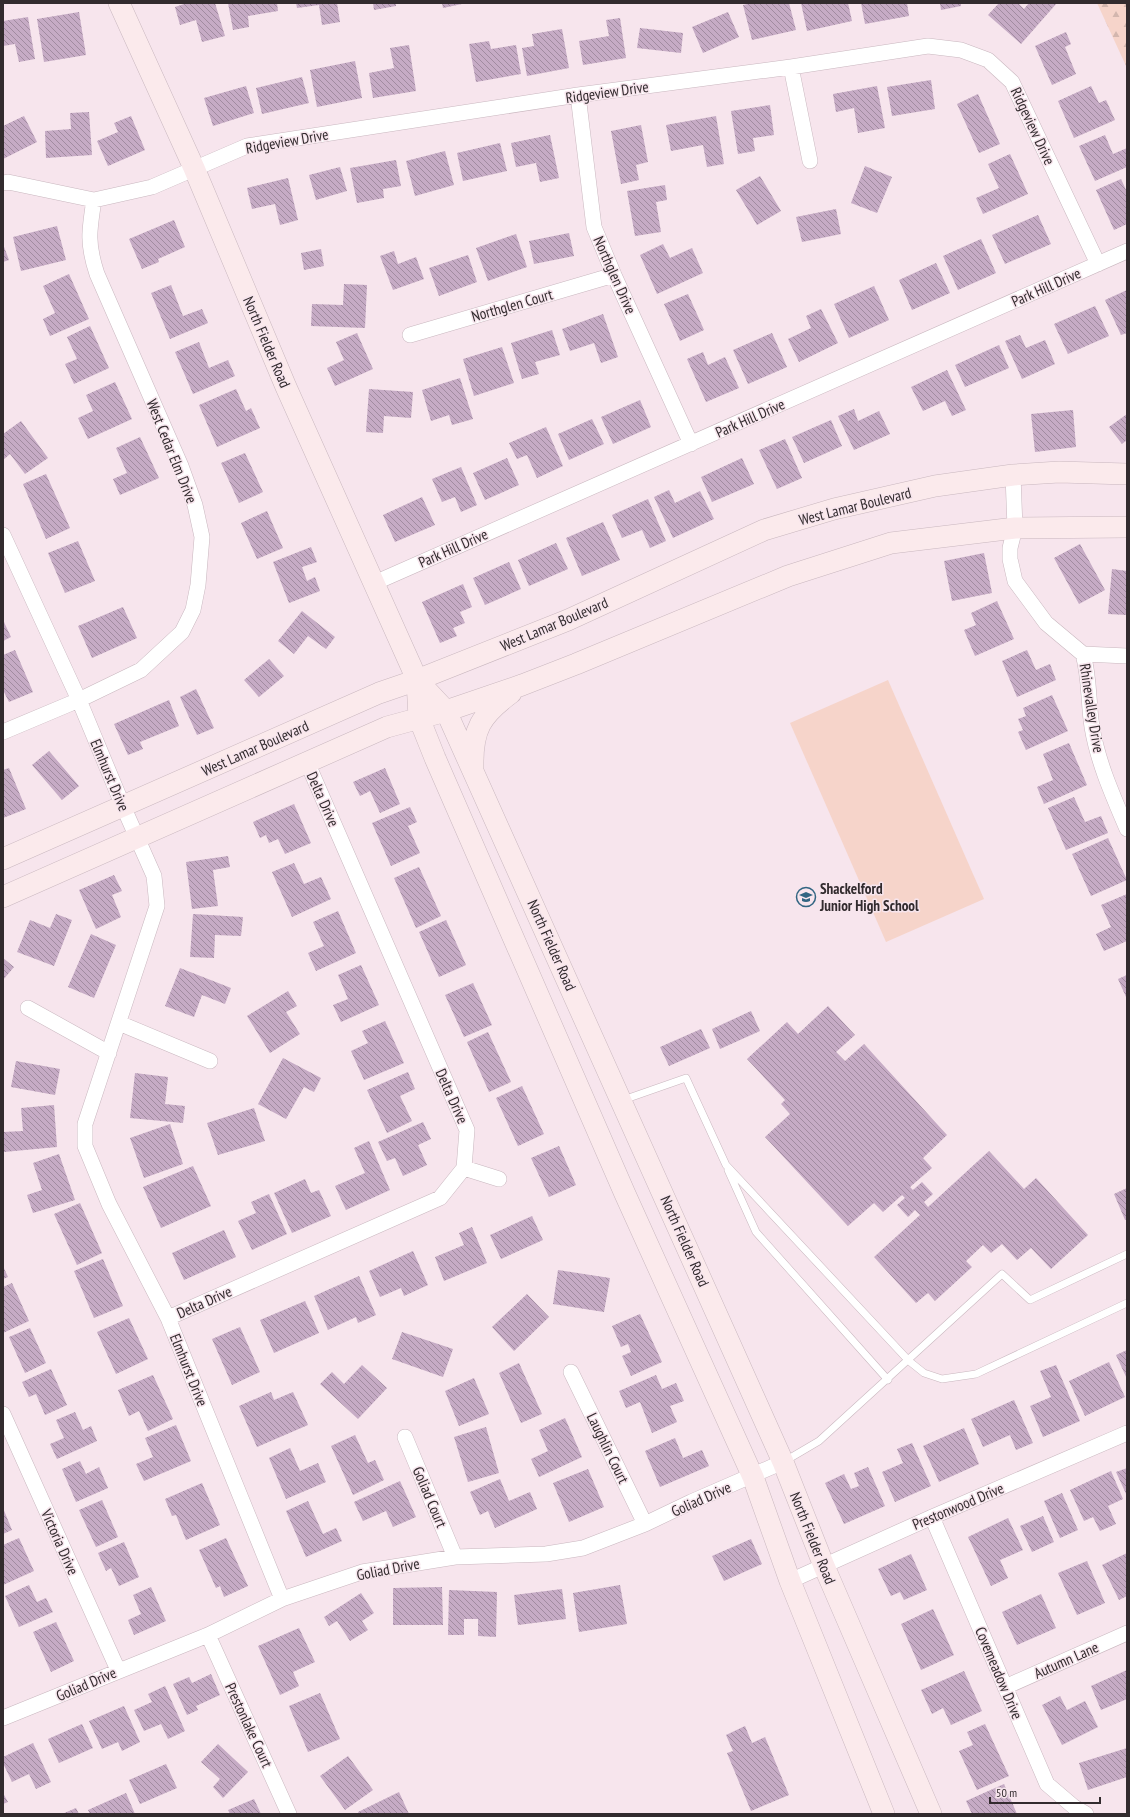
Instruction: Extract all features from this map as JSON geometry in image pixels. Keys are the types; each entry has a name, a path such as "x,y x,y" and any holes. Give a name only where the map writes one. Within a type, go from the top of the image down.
{"main road":[{"name":"North Fielder Road","path":"119,3 194,168 286,388 372,584 417,680 446,711 622,1100 784,1462 824,1566 931,1814"},
{"name":"West Lamar Boulevard","path":"3,859 379,693 417,680 568,620 764,530 834,509 935,486 1013,475 1059,472 1127,474"},
{"path":"3,897 386,727 446,711 522,685 788,576 891,543 1015,528 1127,527"},
{"name":"North Fielder Road","path":"417,680 419,718 590,1113 753,1477 790,1581 884,1814"},
{"path":"473,770 472,750 476,733 484,716 495,704 522,685"},
{"path":"590,1113 622,1100"}],"street":[{"name":"Ridgeview Drive","path":"3,182 94,200 152,186 247,146 578,95 791,67 928,46 961,50 988,60 1012,82 1098,264"},
{"path":"791,67 810,161"},
{"name":"Northglen Drive","path":"578,95 594,227 614,275 691,444"},
{"name":"West Cedar Elm Drive","path":"3,732 79,700 141,670 182,632 194,610 198,585 202,537 195,505 181,466 97,274 90,253 89,230 94,200"},
{"name":"Park Hill Drive","path":"372,584 1127,251"},
{"name":"Northglen Court","path":"410,335 614,275"},
{"path":"1013,475 1015,528 1010,548 1010,559 1015,581 1046,623 1083,654 1127,656"},
{"name":"Elmhurst Drive","path":"3,535 79,700 154,876 157,906 85,1124 85,1146 109,1204 168,1318 282,1599"},
{"name":"Rhinevalley Drive","path":"1083,654 1088,671 1092,727 1105,777 1127,829"},
{"name":"Delta Drive","path":"168,1318 440,1198 464,1168 467,1130 307,762"},
{"path":"28,1008 109,1053"},
{"path":"119,1023 210,1061"},
{"path":"464,1168 499,1179"},
{"name":"Laughlin Court","path":"571,1372 645,1524"},
{"name":"Victoria Drive","path":"3,1414 118,1670"},
{"name":"Prestonwood Drive","path":"790,1581 932,1517 1127,1433"},
{"name":"Goliad Court","path":"405,1437 455,1558"},
{"name":"Goliad Drive","path":"3,1718 118,1670 208,1635 282,1599 362,1572 455,1558 546,1554 583,1548 645,1524 691,1502 753,1477 784,1462"},
{"name":"Covemeadow Drive","path":"932,1517 1047,1784 1074,1808 1086,1814"},
{"name":"Autumn Lane","path":"1005,1687 1127,1633"},
{"name":"Prestonlake Court","path":"208,1635 289,1814"}],"lane":[{"path":"622,1100 686,1078 756,1232 888,1380"},
{"path":"726,1165 909,1361 924,1373 942,1379 976,1374 1127,1303"},
{"path":"784,1462 819,1441 909,1361 1002,1274 1030,1300 1127,1254"}],"green space":[{"path":"1097,3 1127,3 1127,68"},
{"path":"888,680 984,899 886,942 790,723"}],"building":[{"path":"187,3 215,3 225,36 202,42 196,20 180,25 175,7"},
{"path":"228,3 277,3 278,11 248,16 249,27 233,30"},
{"path":"296,3 337,3 340,22 322,25 319,5 297,8"},
{"path":"373,3 396,3 396,6 374,10"},
{"path":"442,3 462,3 462,4 443,8"},
{"path":"752,3 789,3 796,30 752,40 743,5"},
{"path":"801,3 848,3 852,21 807,31"},
{"path":"861,3 907,3 909,16 865,24"},
{"path":"940,3 961,3 961,6 941,10"},
{"path":"999,3 1018,3 1024,9 1029,3 1057,3 1021,44 988,15"},
{"path":"79,12 86,55 44,62 37,19"},
{"path":"728,12 739,37 703,53 692,27"},
{"path":"28,17 35,59 19,62 15,44 3,46 3,21"},
{"path":"620,18 626,58 583,65 579,41 609,36 606,20"},
{"path":"640,28 683,33 681,53 637,48"},
{"path":"562,29 569,68 527,76 522,48 534,46 532,34"},
{"path":"1066,32 1071,44 1065,47 1076,74 1052,85 1035,46"},
{"path":"489,41 491,49 516,45 521,74 476,82 469,44"},
{"path":"409,45 416,91 373,98 369,73 394,68 390,48"},
{"path":"355,61 362,98 317,107 310,70"},
{"path":"302,77 309,103 262,114 256,88"},
{"path":"931,80 935,109 892,116 887,87"},
{"path":"246,86 254,113 213,126 204,98"},
{"path":"877,86 885,128 858,133 854,108 836,112 833,94"},
{"path":"1091,86 1099,103 1106,100 1115,120 1074,138 1058,101"},
{"path":"978,94 1000,144 979,153 957,104"},
{"path":"770,105 774,135 753,138 755,151 738,154 731,111"},
{"path":"89,112 92,155 46,158 45,131 71,129 70,113"},
{"path":"24,116 37,142 3,159 3,126"},
{"path":"131,116 145,150 108,166 97,141 118,132 114,123"},
{"path":"716,116 724,164 707,167 703,145 671,151 666,125"},
{"path":"641,125 648,162 636,165 639,180 621,184 611,131"},
{"path":"550,135 559,178 540,182 536,163 516,167 511,143"},
{"path":"1105,135 1113,154 1127,148 1127,167 1095,181 1079,146"},
{"path":"500,143 507,171 463,181 457,153"},
{"path":"445,151 454,185 415,196 406,161"},
{"path":"1010,154 1028,194 983,214 976,198 999,188 988,164"},
{"path":"396,160 401,186 383,189 384,198 357,203 350,168"},
{"path":"865,166 892,177 877,213 851,203"},
{"path":"340,167 347,191 316,200 309,175"},
{"path":"760,176 781,211 757,225 736,190"},
{"path":"288,178 298,220 280,225 275,204 252,209 247,188"},
{"path":"1121,179 1127,192 1127,224 1114,230 1096,190"},
{"path":"665,185 667,200 656,202 661,232 635,236 627,191"},
{"path":"836,209 841,234 802,242 796,217"},
{"path":"1038,215 1051,244 1005,264 992,235"},
{"path":"174,220 185,247 158,259 159,262 142,269 129,239"},
{"path":"57,226 66,260 21,271 13,237"},
{"path":"569,233 574,256 534,264 529,241"},
{"path":"516,234 527,267 488,281 476,248"},
{"path":"981,239 996,273 958,290 943,256"},
{"path":"3,244 9,260 3,262"},
{"path":"663,244 670,258 692,248 703,273 657,294 640,255"},
{"path":"321,249 324,266 304,270 301,253"},
{"path":"394,251 398,264 416,257 424,279 393,290 380,256"},
{"path":"468,255 477,282 439,296 429,268"},
{"path":"936,263 950,293 912,310 899,280"},
{"path":"69,274 89,319 50,336 43,319 55,313 43,286"},
{"path":"344,284 367,285 365,328 311,326 312,304 343,305"},
{"path":"171,285 183,316 202,309 208,323 170,339 151,293"},
{"path":"874,286 889,320 849,338 834,304"},
{"path":"1127,290 1127,333 1121,335 1105,300"},
{"path":"688,294 704,330 680,341 664,304"},
{"path":"1095,306 1109,336 1068,354 1054,324"},
{"path":"821,309 838,343 799,362 788,339 811,328 806,316"},
{"path":"603,314 618,357 601,363 594,343 570,351 562,329"},
{"path":"90,326 109,368 74,384 65,364 77,359 67,337"},
{"path":"552,330 560,355 535,362 539,374 522,379 511,343"},
{"path":"357,333 373,369 335,386 327,368 344,360 336,342"},
{"path":"772,333 787,367 748,384 733,350"},
{"path":"1020,335 1026,348 1045,340 1055,364 1022,379 1005,341"},
{"path":"199,342 209,368 228,360 235,376 193,394 175,352"},
{"path":"999,345 1009,368 965,387 955,365"},
{"path":"502,347 514,383 474,396 463,359"},
{"path":"703,352 708,365 725,357 739,388 706,402 687,359"},
{"path":"947,370 966,410 952,416 945,401 923,411 911,387"},
{"path":"460,378 473,419 452,425 449,415 431,421 422,390"},
{"path":"115,382 132,419 88,439 78,418 93,411 86,395"},
{"path":"236,389 246,411 251,408 260,428 217,447 199,405"},
{"path":"369,389 413,392 411,418 384,416 383,433 366,432"},
{"path":"640,400 651,427 613,444 601,417"},
{"path":"854,409 858,421 879,411 890,434 854,450 838,416"},
{"path":"1073,410 1076,447 1035,452 1031,414"},
{"path":"1127,414 1127,440 1122,444 1109,427"},
{"path":"592,419 604,444 569,460 558,434"},
{"path":"831,420 842,446 804,463 792,437"},
{"path":"21,421 48,458 25,474 10,454 3,460 3,434"},
{"path":"546,427 563,466 537,478 527,455 517,459 509,443"},
{"path":"140,437 159,478 120,495 113,479 127,473 116,448"},
{"path":"785,439 802,478 777,489 759,450"},
{"path":"245,453 263,492 239,503 221,463"},
{"path":"507,458 519,485 485,500 473,473"},
{"path":"742,458 754,484 712,502 701,477"},
{"path":"461,467 477,505 461,512 455,497 442,502 432,479"},
{"path":"46,474 70,528 46,539 23,484"},
{"path":"669,490 675,503 700,491 714,519 673,538 654,497"},
{"path":"422,497 435,525 395,542 383,515"},
{"path":"648,499 666,541 650,548 642,530 622,538 612,515"},
{"path":"267,511 283,548 257,559 241,523"},
{"path":"603,522 620,560 582,576 566,538"},
{"path":"78,541 95,581 65,593 48,553"},
{"path":"556,543 568,569 529,586 518,560"},
{"path":"1080,544 1105,590 1079,604 1054,558"},
{"path":"311,547 317,562 302,567 307,581 315,577 320,591 289,603 273,562"},
{"path":"984,553 992,593 952,601 944,561"},
{"path":"509,562 521,589 485,605 473,578"},
{"path":"1112,569 1127,571 1127,615 1108,614"},
{"path":"463,584 472,607 460,612 465,623 453,628 457,636 440,643 422,602"},
{"path":"997,601 1014,639 975,656 964,630 976,625 971,613"},
{"path":"123,607 137,638 92,658 78,626"},
{"path":"302,611 335,637 326,649 308,636 294,654 278,641"},
{"path":"3,620 11,637 3,641"},
{"path":"15,650 33,692 9,702 3,690 3,655"},
{"path":"1027,650 1036,670 1050,664 1056,680 1017,697 1002,661"},
{"path":"269,659 284,676 259,697 244,680"},
{"path":"196,689 214,728 197,735 180,697"},
{"path":"1052,695 1068,731 1026,750 1018,732 1023,730 1018,719 1026,716 1023,708"},
{"path":"169,700 179,726 140,742 143,749 128,755 114,724"},
{"path":"1069,743 1087,785 1044,804 1037,787 1053,780 1043,754"},
{"path":"49,751 79,786 62,800 32,765"},
{"path":"9,768 26,809 3,818 3,770"},
{"path":"385,768 400,804 380,813 370,791 360,796 353,782"},
{"path":"1074,797 1085,822 1101,816 1108,833 1066,850 1048,808"},
{"path":"294,804 311,843 285,854 278,839 269,843 266,835 260,838 253,822"},
{"path":"410,807 417,822 408,826 420,853 391,866 372,823"},
{"path":"1108,838 1127,880 1091,896 1072,854"},
{"path":"228,856 230,867 213,870 218,906 192,909 186,862"},
{"path":"294,863 304,884 321,877 331,899 292,917 272,872"},
{"path":"419,867 441,916 416,928 394,878"},
{"path":"114,875 122,891 112,895 121,917 96,929 79,890"},
{"path":"1127,894 1127,941 1104,951 1096,934 1111,927 1101,905"},
{"path":"338,911 356,953 316,971 308,953 324,946 313,922"},
{"path":"56,914 72,920 54,966 17,952 30,920 50,928"},
{"path":"193,914 243,917 241,936 215,935 214,958 190,957"},
{"path":"446,920 466,965 439,977 419,932"},
{"path":"91,934 116,945 94,998 68,987"},
{"path":"3,958 14,967 3,980"},
{"path":"361,965 379,1005 341,1022 333,1005 348,999 338,975"},
{"path":"180,968 231,988 225,1004 202,995 194,1017 165,1006"},
{"path":"1127,975 1127,997 1126,997 1118,979"},
{"path":"473,983 492,1025 464,1037 445,995"},
{"path":"288,991 297,1006 286,1012 300,1034 270,1053 247,1016"},
{"path":"828,1006 855,1035 836,1052 845,1061 864,1044 947,1135 923,1158 932,1168 910,1187 913,1190 922,1182 933,1194 924,1202 928,1207 989,1151 1024,1189 1036,1178 1088,1235 1051,1269 1031,1248 1017,1260 1002,1244 991,1253 983,1245 966,1261 972,1267 935,1301 928,1293 916,1303 874,1257 920,1215 915,1210 908,1217 897,1205 905,1198 902,1195 883,1212 874,1203 848,1226 765,1137 790,1114 781,1104 785,1100 747,1059 787,1022 798,1034"},
{"path":"751,1011 760,1031 720,1049 712,1029"},
{"path":"385,1021 404,1063 364,1080 351,1051 368,1043 362,1031"},
{"path":"701,1029 710,1048 669,1066 660,1047"},
{"path":"488,1032 511,1082 489,1092 467,1042"},
{"path":"283,1058 321,1078 314,1092 304,1087 286,1119 258,1104"},
{"path":"16,1061 60,1069 55,1095 11,1087"},
{"path":"408,1072 415,1089 400,1096 412,1121 387,1133 367,1090"},
{"path":"135,1073 168,1077 165,1104 185,1106 183,1123 130,1118"},
{"path":"522,1086 544,1134 518,1146 496,1098"},
{"path":"54,1105 57,1147 4,1152 3,1132 23,1131 21,1108"},
{"path":"254,1108 265,1141 218,1155 207,1123"},
{"path":"423,1122 431,1139 418,1145 427,1165 403,1176 395,1158 387,1161 378,1142"},
{"path":"170,1124 183,1164 144,1178 130,1138"},
{"path":"369,1141 390,1190 346,1210 335,1186 365,1173 354,1148"},
{"path":"559,1146 576,1185 549,1197 531,1158"},
{"path":"59,1154 75,1200 33,1213 27,1195 42,1190 33,1163"},
{"path":"193,1166 211,1206 161,1228 143,1187"},
{"path":"305,1179 311,1193 319,1190 331,1216 292,1233 274,1193"},
{"path":"1127,1188 1127,1220 1125,1220 1114,1194"},
{"path":"269,1194 287,1234 252,1250 238,1221 256,1213 251,1202"},
{"path":"80,1203 102,1253 77,1265 54,1214"},
{"path":"532,1216 543,1240 501,1259 490,1235"},
{"path":"472,1227 487,1263 444,1281 435,1257 464,1245 459,1233"},
{"path":"224,1230 236,1257 184,1280 172,1253"},
{"path":"413,1251 428,1285 404,1296 401,1288 380,1297 369,1271"},
{"path":"103,1259 123,1306 94,1318 74,1271"},
{"path":"3,1266 8,1277 3,1279"},
{"path":"558,1270 610,1278 604,1312 553,1304"},
{"path":"359,1276 376,1315 358,1323 356,1317 328,1330 314,1296"},
{"path":"12,1283 29,1321 3,1333 3,1287"},
{"path":"527,1294 549,1317 514,1351 492,1327"},
{"path":"305,1301 319,1333 274,1353 260,1320"},
{"path":"640,1314 662,1362 631,1376 622,1356 631,1352 628,1344 621,1347 612,1326"},
{"path":"129,1318 148,1359 116,1374 97,1332"},
{"path":"240,1327 260,1372 232,1385 212,1339"},
{"path":"30,1328 46,1363 25,1373 9,1337"},
{"path":"402,1332 453,1349 443,1377 392,1359"},
{"path":"1127,1350 1127,1379 1116,1355"},
{"path":"1109,1362 1125,1397 1085,1416 1069,1381"},
{"path":"519,1363 542,1414 521,1423 499,1373"},
{"path":"362,1365 387,1388 358,1419 320,1384 332,1372 344,1384"},
{"path":"1056,1365 1080,1421 1043,1437 1030,1406 1051,1397 1040,1371"},
{"path":"51,1369 67,1405 45,1415 36,1394 29,1397 22,1382"},
{"path":"153,1375 173,1419 148,1431 139,1411 129,1416 118,1390"},
{"path":"656,1375 662,1389 676,1383 684,1401 670,1406 677,1422 652,1433 640,1402 626,1408 619,1391"},
{"path":"474,1378 489,1414 459,1426 445,1391"},
{"path":"271,1392 274,1400 293,1392 308,1425 257,1447 239,1406"},
{"path":"1014,1400 1033,1443 1016,1450 1010,1435 983,1447 971,1419"},
{"path":"75,1412 83,1430 91,1426 97,1441 57,1459 50,1444 64,1438 56,1420"},
{"path":"565,1418 582,1457 539,1477 531,1459 548,1451 539,1430"},
{"path":"176,1425 191,1461 144,1481 136,1464 153,1457 145,1438"},
{"path":"486,1427 499,1473 468,1482 454,1437"},
{"path":"964,1428 979,1464 939,1482 923,1446"},
{"path":"355,1435 368,1463 375,1460 384,1480 353,1495 331,1446"},
{"path":"675,1438 683,1458 702,1450 709,1466 660,1487 645,1451"},
{"path":"912,1443 931,1486 895,1502 882,1472 903,1463 897,1449"},
{"path":"290,1448 300,1471 318,1463 326,1482 286,1499 269,1458"},
{"path":"80,1461 86,1474 99,1467 108,1488 76,1502 62,1469"},
{"path":"868,1467 885,1506 844,1524 825,1483 844,1474 851,1489 859,1486 854,1473"},
{"path":"1127,1468 1127,1496 1116,1472"},
{"path":"588,1469 604,1507 569,1522 553,1483"},
{"path":"1111,1471 1123,1499 1108,1506 1116,1524 1100,1531 1093,1517 1084,1521 1070,1490"},
{"path":"500,1479 509,1501 530,1492 537,1509 495,1528 488,1511 480,1515 470,1492"},
{"path":"400,1481 416,1517 393,1527 386,1511 363,1521 354,1502"},
{"path":"202,1483 220,1525 186,1540 176,1515 172,1516 165,1499"},
{"path":"1062,1493 1078,1530 1060,1538 1044,1501"},
{"path":"102,1500 118,1537 96,1547 79,1510"},
{"path":"308,1501 323,1534 336,1528 342,1541 306,1557 286,1511"},
{"path":"3,1508 12,1530 3,1534"},
{"path":"1043,1516 1054,1542 1032,1552 1020,1526"},
{"path":"1008,1518 1023,1550 1000,1560 1008,1578 991,1586 968,1537"},
{"path":"19,1538 34,1571 3,1585 3,1545"},
{"path":"226,1538 248,1586 224,1597 220,1586 216,1588 199,1550"},
{"path":"751,1539 762,1564 724,1581 712,1556"},
{"path":"124,1542 139,1577 119,1586 111,1568 106,1571 98,1553"},
{"path":"1127,1553 1127,1596 1119,1600 1102,1565"},
{"path":"911,1554 927,1590 904,1600 900,1592 891,1596 878,1569"},
{"path":"1087,1561 1105,1603 1077,1615 1058,1573"},
{"path":"29,1585 37,1602 46,1598 53,1612 19,1627 5,1596"},
{"path":"620,1585 627,1624 579,1632 573,1593"},
{"path":"151,1587 166,1621 134,1635 128,1620 141,1614 133,1595"},
{"path":"442,1587 443,1625 393,1625 393,1588"},
{"path":"562,1589 566,1619 518,1625 514,1595"},
{"path":"449,1590 497,1592 496,1637 478,1636 478,1619 464,1619 464,1635 448,1635"},
{"path":"361,1593 374,1613 362,1621 368,1630 350,1641 337,1621 329,1626 324,1617"},
{"path":"1041,1594 1056,1628 1017,1645 1002,1612"},
{"path":"933,1609 954,1655 921,1670 901,1624"},
{"path":"56,1622 74,1661 51,1672 33,1632"},
{"path":"299,1628 315,1662 293,1672 299,1686 280,1695 258,1646"},
{"path":"1127,1670 1127,1699 1101,1710 1091,1686"},
{"path":"964,1671 982,1711 951,1725 943,1708 932,1714 921,1690"},
{"path":"211,1674 220,1695 196,1706 198,1710 187,1715 173,1684 189,1677 192,1683"},
{"path":"165,1686 185,1731 168,1739 161,1724 144,1731 134,1710 152,1702 148,1694"},
{"path":"320,1693 340,1739 308,1752 289,1706"},
{"path":"1060,1696 1067,1710 1085,1701 1098,1727 1062,1745 1042,1705"},
{"path":"124,1706 140,1742 122,1751 118,1742 102,1749 89,1721"},
{"path":"82,1724 93,1748 59,1763 48,1739"},
{"path":"985,1724 1009,1776 977,1790 959,1751 973,1745 967,1732"},
{"path":"745,1726 752,1743 765,1737 789,1795 751,1811 727,1753 733,1751 726,1735"},
{"path":"33,1743 51,1782 36,1789 29,1774 12,1782 3,1763 3,1757"},
{"path":"218,1744 248,1772 223,1798 213,1787 220,1779 201,1762"},
{"path":"1127,1748 1127,1777 1088,1790 1079,1763"},
{"path":"348,1756 373,1790 345,1810 320,1776"},
{"path":"166,1764 177,1788 140,1804 129,1780"},
{"path":"1004,1784 1017,1814 972,1814 966,1801"},
{"path":"399,1792 409,1814 359,1814 358,1812"},
{"path":"3,1793 8,1802 3,1804"},
{"path":"126,1793 135,1814 90,1814 88,1810"},
{"path":"254,1799 261,1814 230,1814 228,1810"},
{"path":"76,1808 79,1814 62,1814"}],"place":[{"name":"Shackelford Junior High School","path":"806,897"}]}
